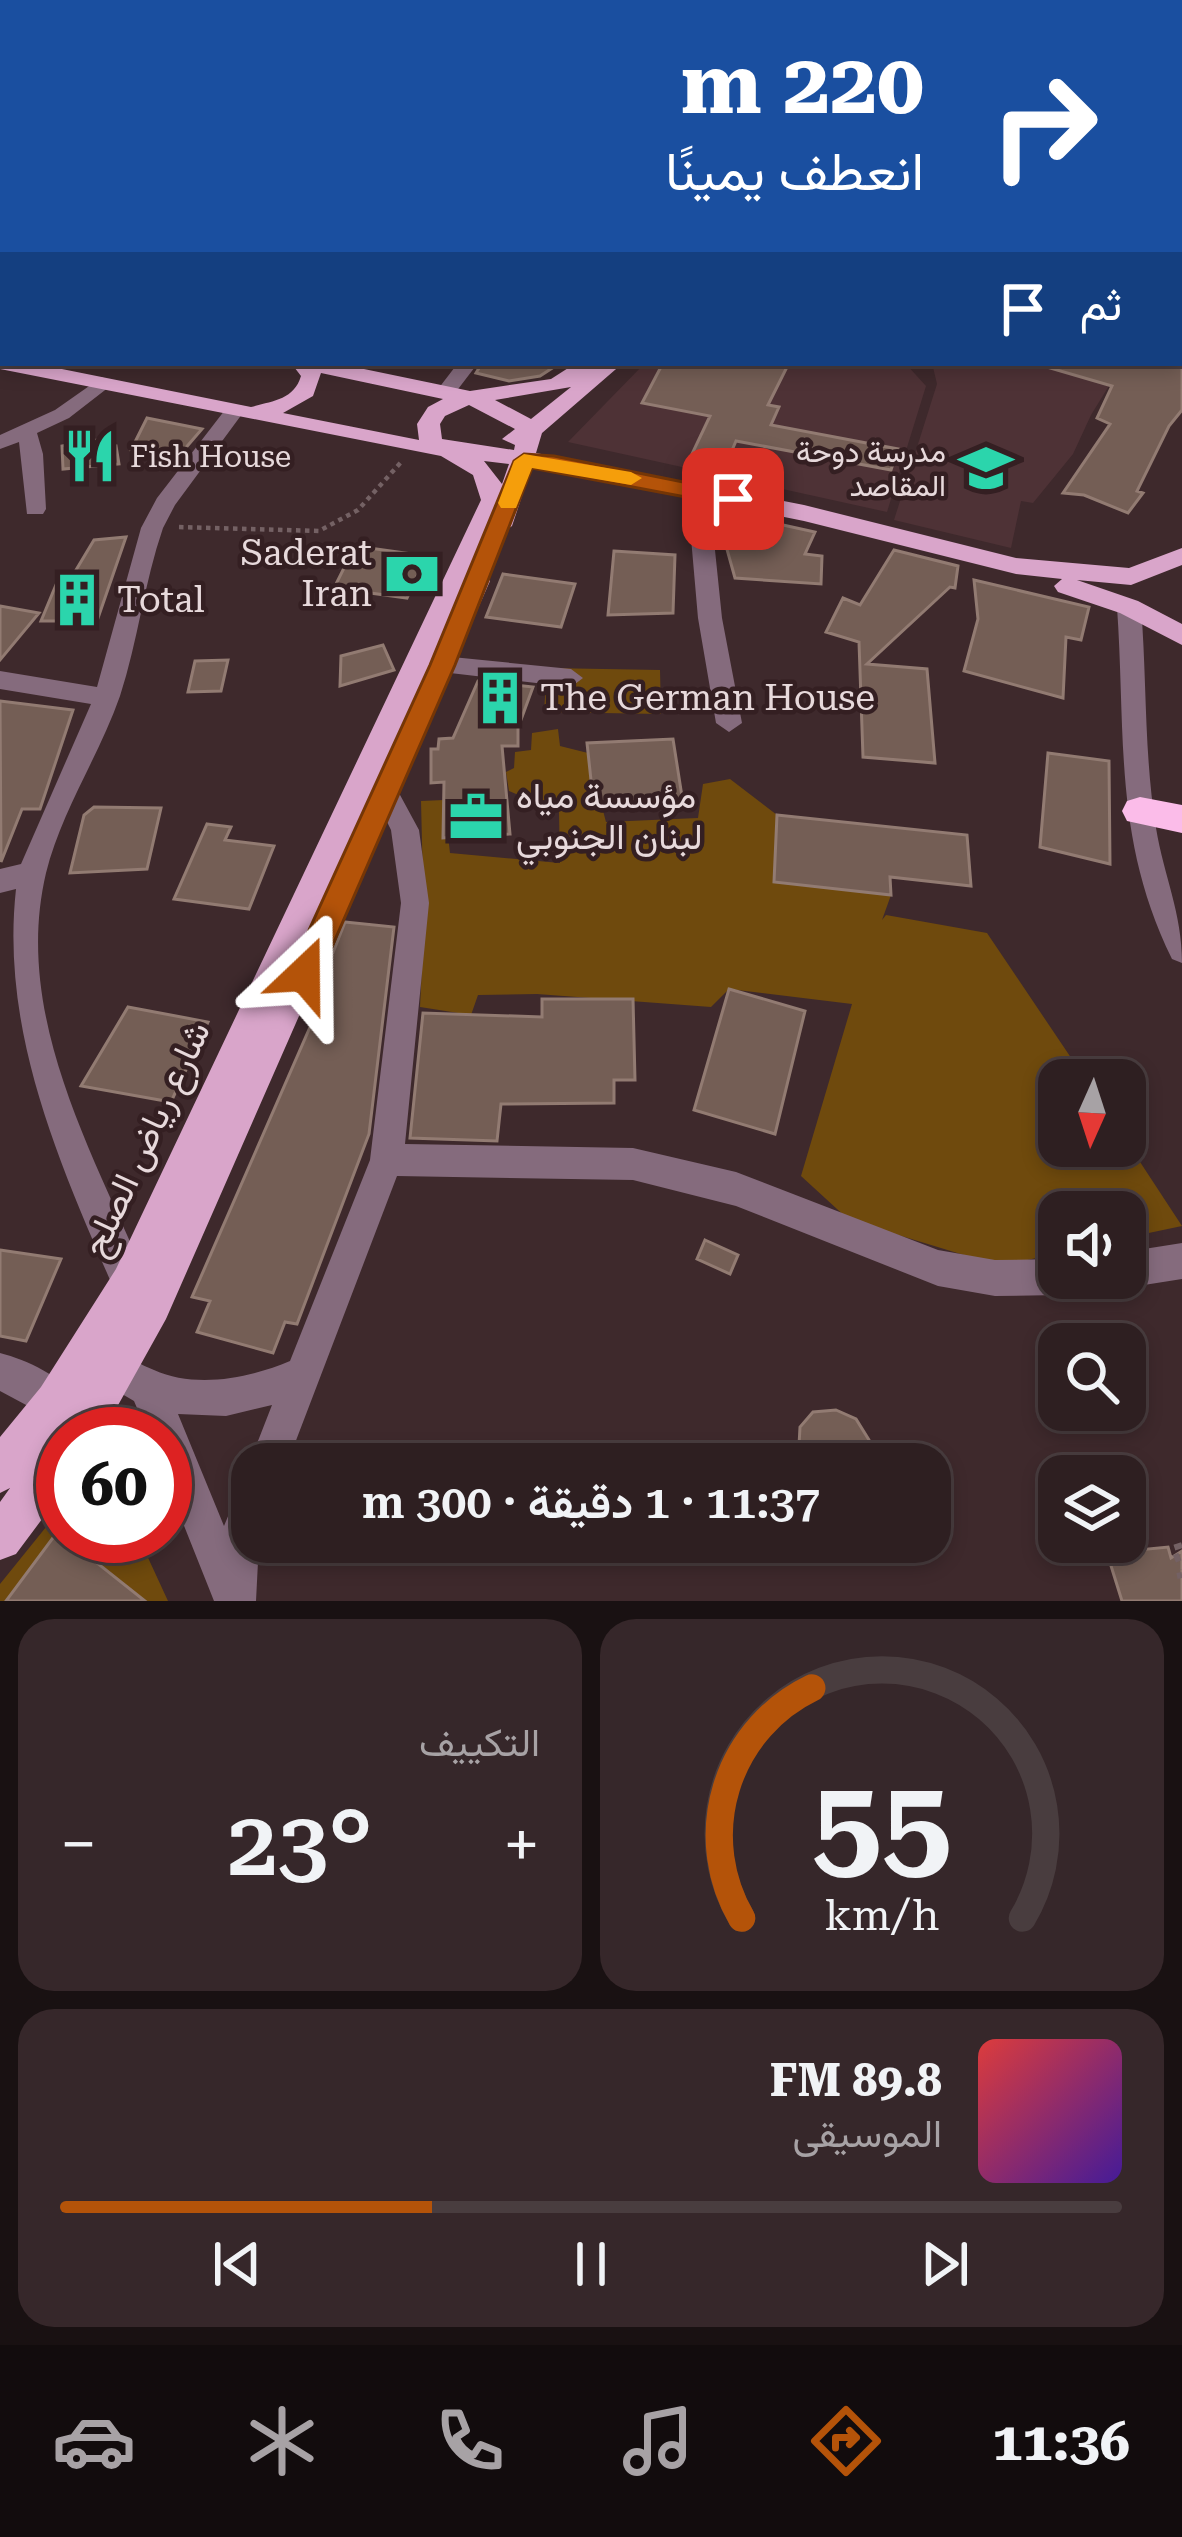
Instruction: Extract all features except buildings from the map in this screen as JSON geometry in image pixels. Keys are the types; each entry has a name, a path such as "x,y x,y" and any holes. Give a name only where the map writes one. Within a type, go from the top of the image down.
{"highway":[{"path":"1141,825 1182,819"},
{"path":"1141,825 1182,836"}],"main road":[{"path":"29,366 96,373 241,411 414,446 448,451 534,449 1016,566 1112,594 1182,636"},
{"path":"241,411 278,408 302,397 312,381 304,366"},
{"path":"318,366 471,398 512,416 534,449"},
{"path":"448,451 430,442 427,422 441,406 541,389 585,373"},
{"path":"534,449 585,373"},
{"name":"شارع رياض الصلح","path":"106,1407 133,1380 534,449"},
{"name":"شارع رياض الصلح","path":"0,1472 56,1402 130,1283 493,500 493,486 481,470 448,451"},
{"path":"1112,594 1182,556"},
{"path":"0,1538 36,1491"}],"street":[{"path":"445,392 466,366"},
{"path":"0,443 27,433 96,373"},
{"path":"130,1283 38,1065 20,1002 21,928 32,873 106,697 152,528 165,502 241,411"},
{"path":"27,433 33,454 35,509"},
{"path":"698,492 710,619 729,723"},
{"path":"1112,594 1141,825 1158,898 1182,950"},
{"path":"442,665 571,678"},
{"path":"0,680 106,697"},
{"path":"276,1443 388,1160 415,903 405,830 385,788"},
{"path":"0,881 32,873"},
{"path":"388,1160 633,1164 736,1189 938,1268 995,1278 1038,1277"},
{"path":"1146,1267 1182,1262"},
{"path":"0,1372 16,1376 56,1402"},
{"path":"133,1380 190,1399 234,1397 301,1375"},
{"path":"133,1380 234,1600"},
{"path":"234,1600 237,1563"}],"path":[{"path":"172,527 296,533 334,526 358,510 414,446"},
{"path":"1180,1573 1173,1548 1182,1545"}],"shaded area":[{"path":"642,366 908,366 926,386 887,512 568,442"},
{"name":"مدرسة دوحة المقاصد","path":"933,366 1121,366 1073,454 1033,503 1021,501 1011,548 894,520 937,384"},
{"path":"547,668 660,670 661,714 544,712"},
{"path":"558,729 560,746 588,753 606,822 698,818 703,784 730,779 777,815 774,882 891,895 882,920 886,915 987,933 1072,1059 1038,1059 1038,1167 1143,1167 1182,1226 1146,1234 1146,1191 1038,1191 1038,1258 1000,1266 849,1220 801,1176 852,1004 729,989 711,1007 537,994 478,995 471,1015 420,1007 424,925 421,801 444,800 450,853 560,863 559,812 509,791 506,772 514,768 515,752 531,750 532,733"},
{"path":"36,1539 36,1563 150,1563 168,1601 0,1601 0,1584"}],"slow traffic":[{"path":"509,503 524,461 554,462 631,478"}],"place":[{"name":"Fish House","path":"90,456"},
{"name":"مدرسة دوحة المقاصد","path":"986,468"},
{"name":"Saderat Iran","path":"412,574"},
{"name":"Total","path":"77,600"},
{"name":"The German House","path":"500,698"},
{"name":"مؤسسة مياه لبنان الجنوبي","path":"476,817"}],"route":[{"path":"304,974 442,665 524,461 554,462 733,499"}]}
